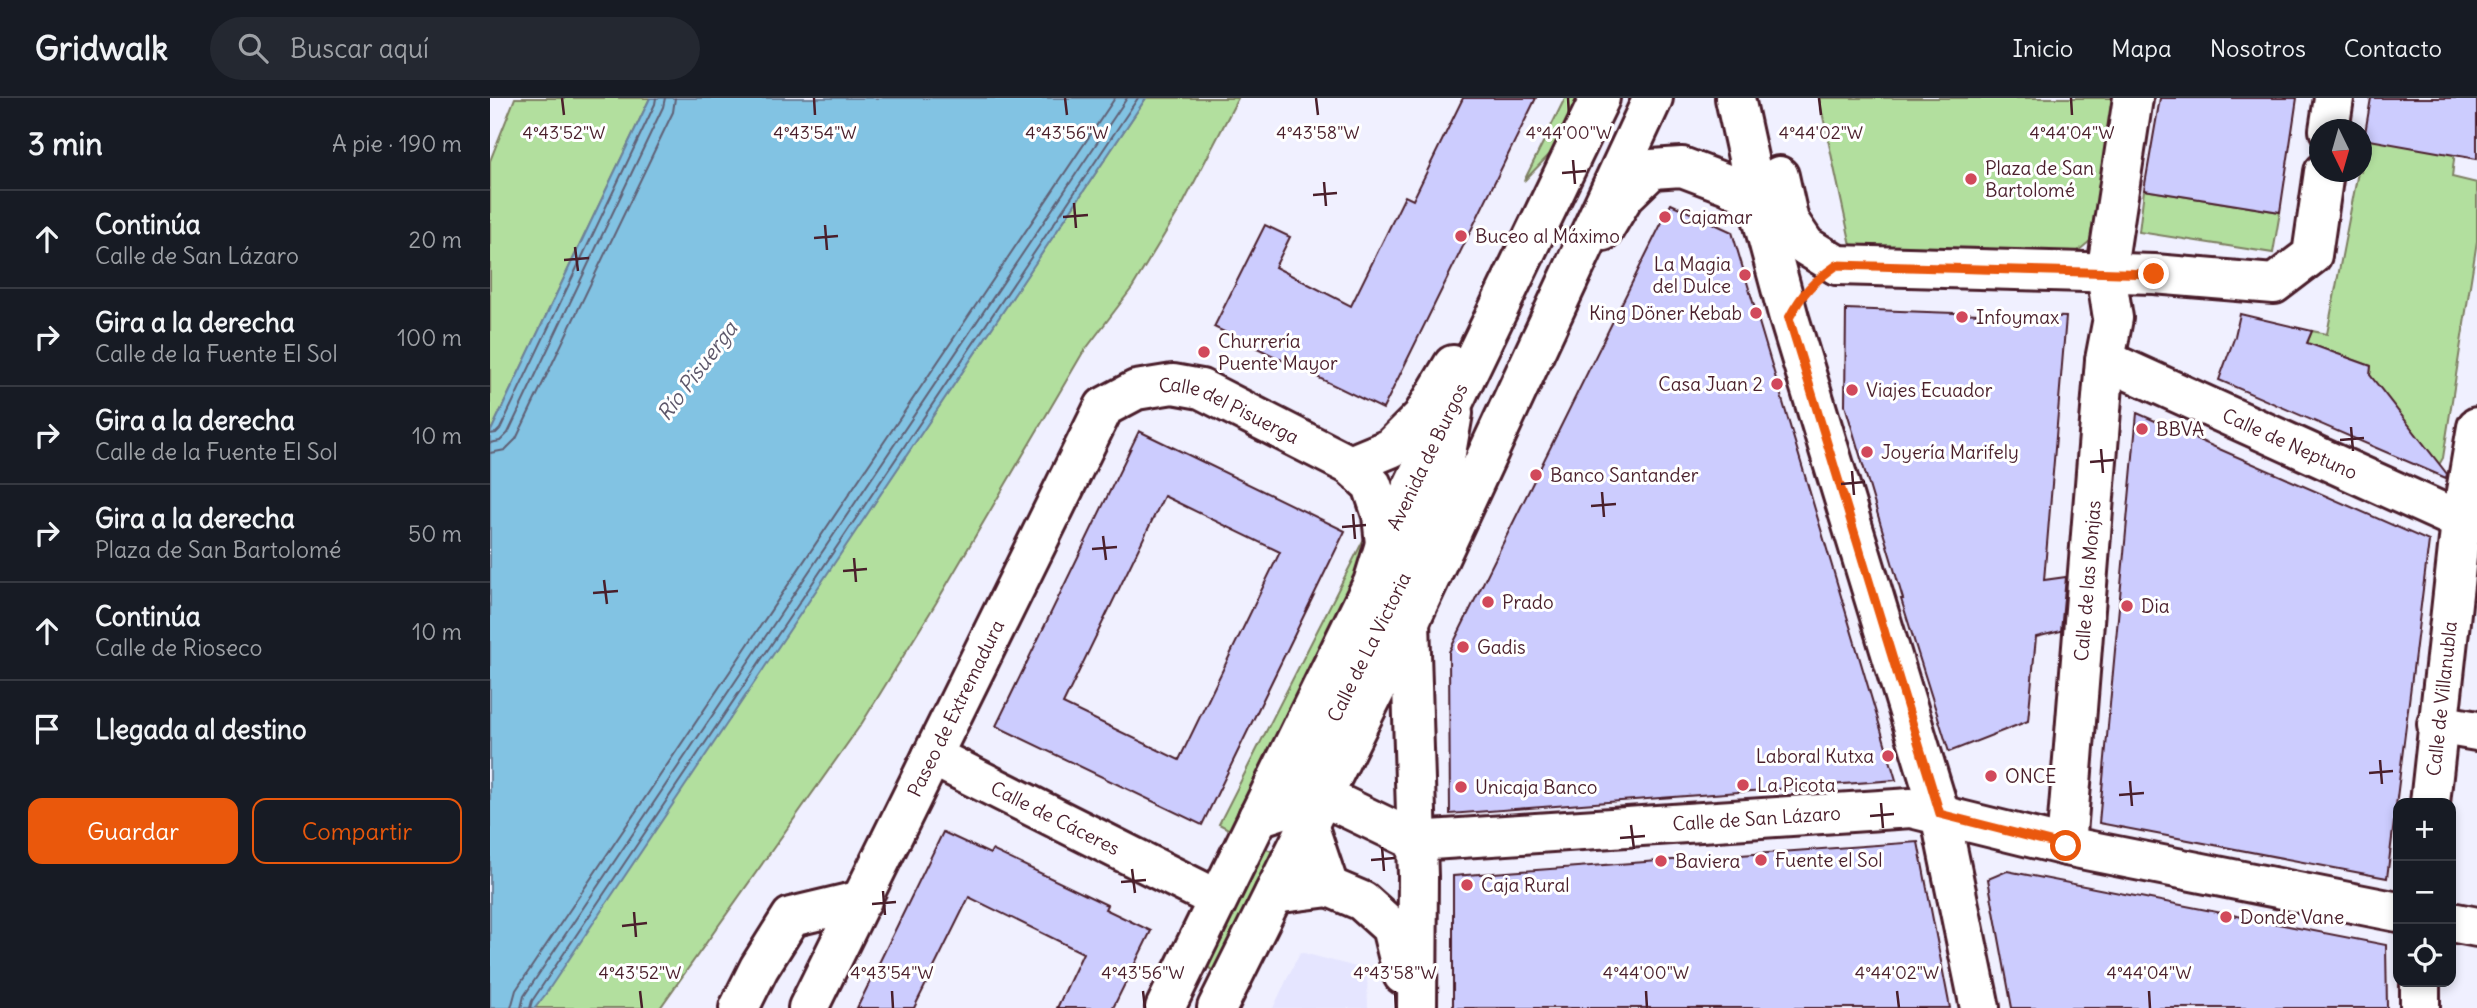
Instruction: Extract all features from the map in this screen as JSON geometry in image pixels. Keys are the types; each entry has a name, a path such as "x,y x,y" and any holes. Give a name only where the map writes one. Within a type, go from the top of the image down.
{"main road":[{"name":"Avenida de Burgos","path":"1165,1008 1373,583 1385,544 1600,98"},
{"path":"1217,1008 1274,894 1311,807 1410,621 1653,98"},
{"path":"1735,98 1757,199 1789,318 1940,814 1980,1008"},
{"path":"1761,98 1789,221 1806,246 1837,265 2154,274 2274,284 2312,255 2322,182"},
{"path":"2106,274 2133,98"},
{"path":"2331,119 2334,98"},
{"path":"1559,301 1624,197 1652,169 1682,167 1757,199"},
{"path":"1789,318 1808,288 1837,265"},
{"name":"Calle de las Monjas","path":"2066,846 2105,360 2113,318 2106,274"},
{"path":"1350,465 1391,448 1422,417 1457,358 1511,282"},
{"name":"Calle de Neptuno","path":"2105,360 2469,523"},
{"name":"Calle del Pisuerga","path":"1104,407 1136,390 1173,384 1201,389 1350,465 1372,485 1382,515 1385,544"},
{"name":"Calle de La Victoria","path":"1329,887 1311,807 1297,792 1405,574 1441,482 1456,399"},
{"name":"Paseo de Extremadura","path":"808,1008 1104,407"},
{"name":"Calle de Villanubla","path":"2430,798 2437,724 2469,523 2477,427"},
{"name":"Calle de La Victoria","path":"1410,621 1417,1008"},
{"path":"2437,724 2477,731"},
{"name":"Calle de Cáceres","path":"932,756 1217,899"},
{"path":"1258,817 1311,807"},
{"name":"Calle de San Lázaro","path":"1311,807 1416,841 1911,808 2066,846 2393,911"},
{"path":"1274,894 1329,887 1362,901 1391,927 1410,1008"},
{"path":"739,1008 759,968 790,917 862,900"},
{"path":"2456,923 2477,927"},
{"path":"2420,987 2420,1008"}],"shaded area":[{"path":"1300,952 1367,970 1368,1008 1273,1008"}],"green space":[{"path":"515,98 650,98 490,433 490,161"},
{"path":"1146,98 1238,98 1184,202 1132,288 1082,354 936,603 862,723 660,1008 535,1008"},
{"path":"1565,98 1578,98 1550,154 1524,181"},
{"name":"Plaza de San Bartolomé","path":"1819,98 2116,98 2090,241 2066,261 1852,250"},
{"path":"2461,98 2452,177 2477,183 2477,241 2443,458 2434,473 2425,446 2370,375 2371,366 2307,343 2312,331 2327,334 2356,182 2372,182 2372,136"},
{"path":"2144,190 2280,212 2273,253 2139,232"},
{"path":"1372,523 1375,541 1230,830 1219,824"},
{"path":"1266,849 1272,851 1215,973 1207,966"}],"water":[{"name":"Río Pisuerga","path":"650,98 1146,98 545,995 535,1008 490,1008 490,433"}],"building":[{"path":"1463,98 1536,98 1383,409 1214,327 1265,225 1290,237 1275,267 1351,306 1405,196 1413,200"},
{"path":"2160,98 2297,98 2280,212 2144,190"},
{"path":"2371,98 2477,98 2477,159 2372,140 2372,119 2367,119"},
{"path":"1671,204 1732,232 1896,780 1450,814 1449,652"},
{"path":"1846,309 2066,317 2044,580 2066,577 2061,631 2036,637 2028,721 1949,752 1845,405"},
{"path":"2240,314 2312,331 2307,343 2371,366 2370,375 2447,474 2446,478 2219,380"},
{"path":"2137,413 2429,541 2397,798 2393,798 2393,830 2387,878 2099,823"},
{"path":"1139,431 1345,531 1202,825 996,726","holes":["1164,496 1280,552 1179,760 1063,704"]},
{"path":"943,832 990,854 992,850 1107,905 1105,909 1151,931 1113,1008 1057,1008 1083,953 969,897 914,1008 857,1008"},
{"path":"1918,842 1950,1008 1453,1008 1453,876"},
{"path":"2007,871 2386,945 2387,1008 2012,1008 1988,879"}],"place":[{"name":"Plaza de San Bartolomé","path":"1971,179"},
{"name":"Cajamar","path":"1665,217"},
{"name":"Buceo al Máximo","path":"1461,236"},
{"name":"La Magia del Dulce","path":"1745,275"},
{"name":"King Döner Kebab","path":"1756,313"},
{"name":"Infoymax","path":"1962,317"},
{"name":"Churrería Puente Mayor","path":"1204,352"},
{"name":"Casa Juan 2","path":"1777,384"},
{"name":"Viajes Ecuador","path":"1852,390"},
{"name":"BBVA","path":"2142,429"},
{"name":"Joyería Marifely","path":"1867,452"},
{"name":"Banco Santander","path":"1536,475"},
{"name":"Prado","path":"1488,602"},
{"name":"Dia","path":"2127,606"},
{"name":"Gadis","path":"1463,647"},
{"name":"Laboral Kutxa","path":"1888,756"},
{"name":"ONCE","path":"1991,776"},
{"name":"La Picota","path":"1743,785"},
{"name":"Unicaja Banco","path":"1461,787"},
{"name":"Fuente el Sol","path":"1761,860"},
{"name":"Baviera","path":"1661,861"},
{"name":"Caja Rural","path":"1467,885"},
{"name":"Donde Vane","path":"2226,917"}],"route":[{"path":"2066,846 1940,814 1789,318 1801,296 1814,281 1837,265 2154,274"}]}
